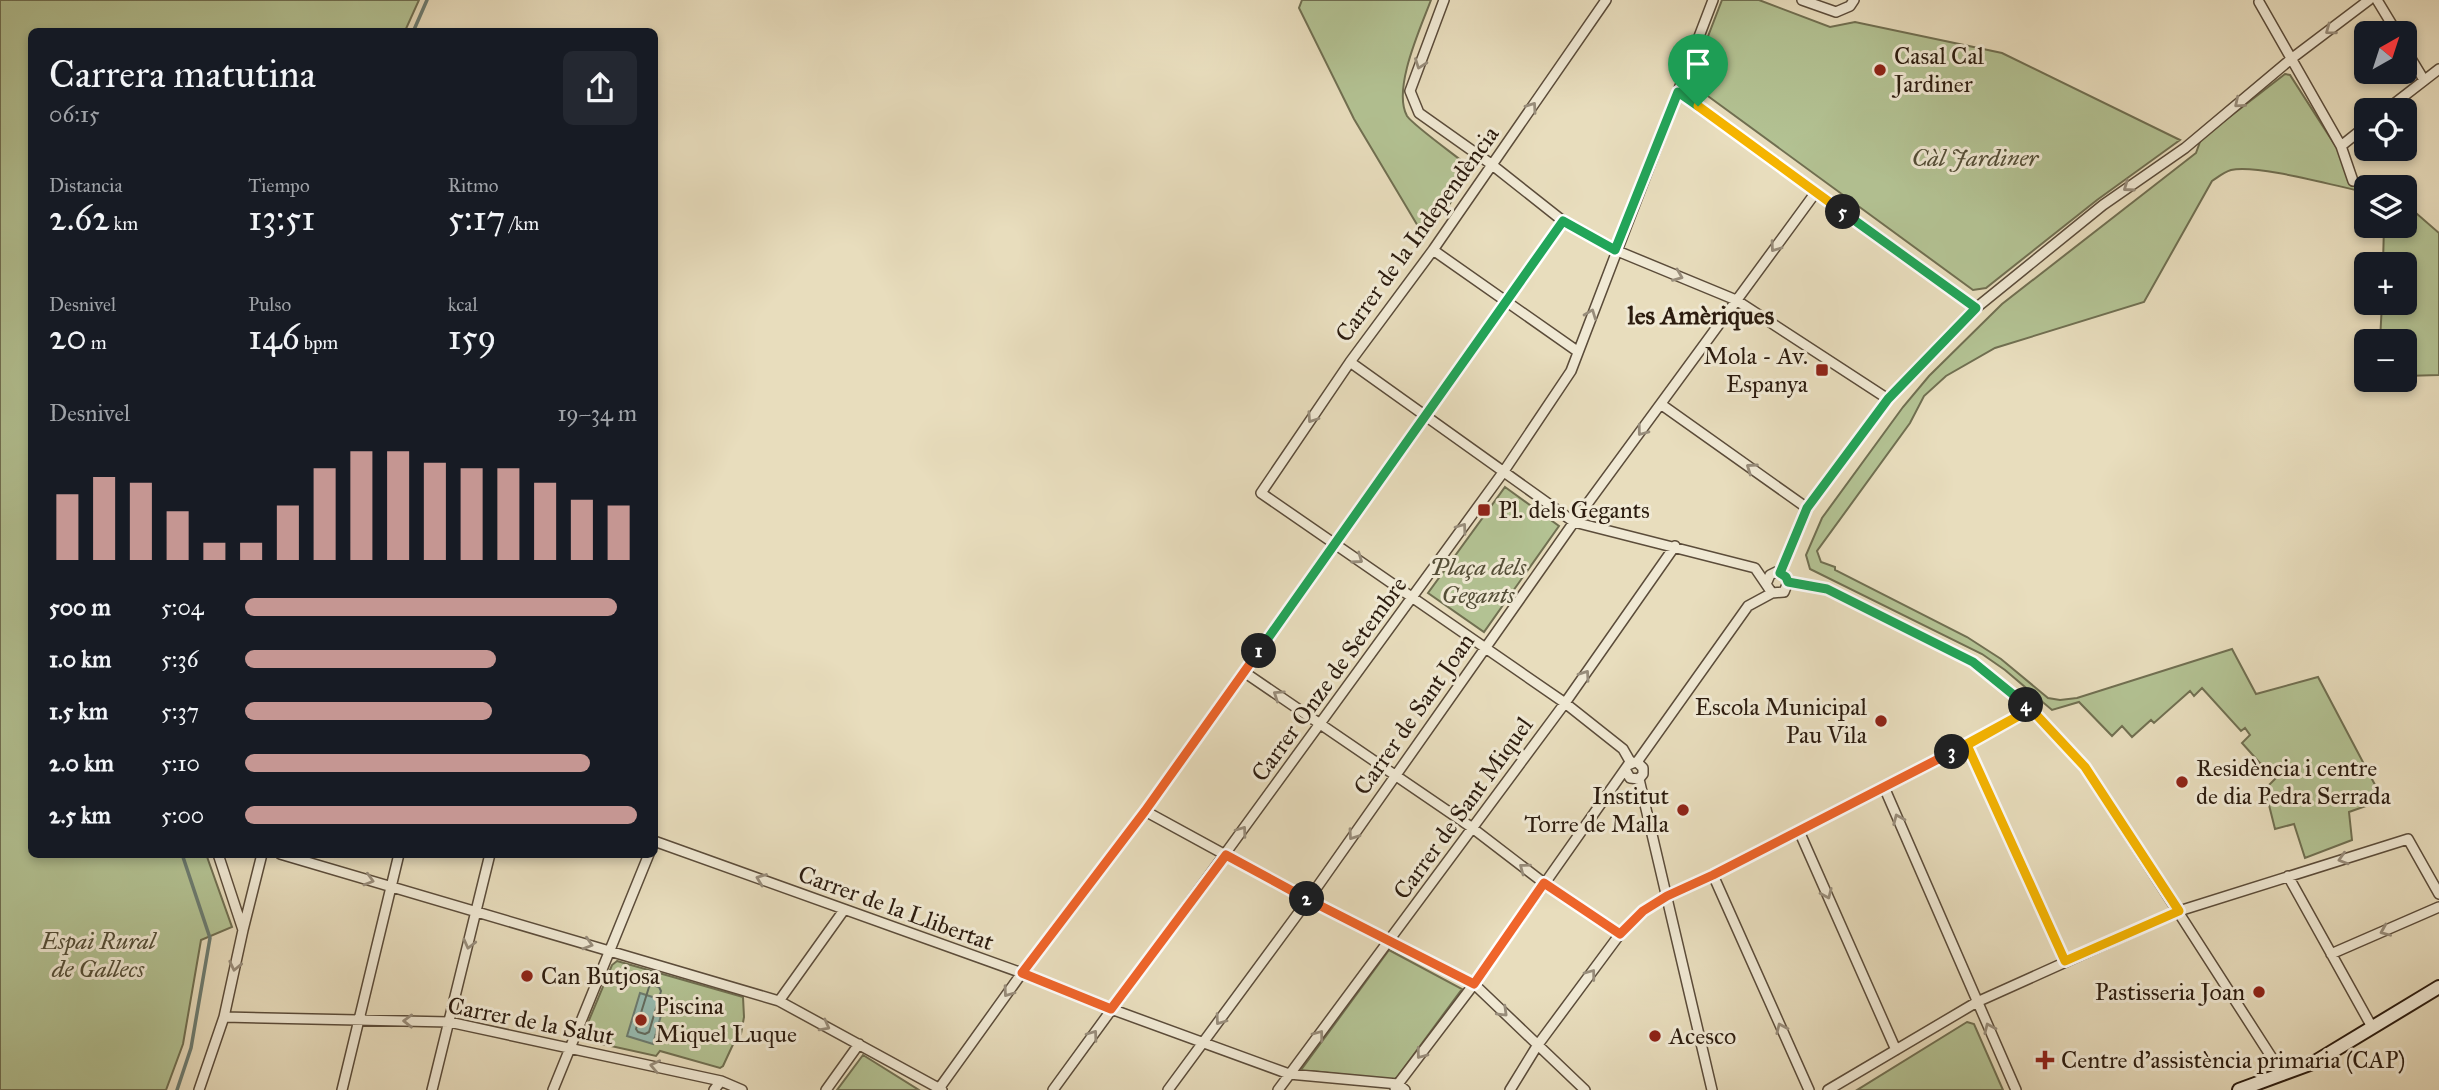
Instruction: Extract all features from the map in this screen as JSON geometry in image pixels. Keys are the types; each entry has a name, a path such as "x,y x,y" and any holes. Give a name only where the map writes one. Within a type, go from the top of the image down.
{"street":[{"path":"1444,0 1410,91 1419,113 1491,164 1563,221 1615,250 1736,300 1888,399"},
{"name":"Carrer de la Independència","path":"1334,543 1261,493 1350,362 1433,250 1606,0"},
{"name":"Carrer Onze de Setembre","path":"1054,1090 1504,471 1571,370 1713,0"},
{"path":"1802,0 1836,12 1850,6 1854,0"},
{"path":"1780,573 1807,508 1888,399 1976,308 2103,205 2185,148 2291,59 2369,0"},
{"path":"2377,0 2390,21"},
{"path":"2259,2 2341,146 2353,181"},
{"path":"2417,68 2424,80"},
{"path":"2401,98 2439,68"},
{"path":"1678,92 1976,308"},
{"path":"2341,146 2354,136"},
{"name":"Carrer de Sant Joan","path":"1168,1090 1308,900 1483,648 1816,192"},
{"path":"293,858 779,1002 940,1090 1022,973 1145,811 1563,221"},
{"path":"1433,250 1577,351"},
{"path":"1350,362 1574,522 1755,568 1767,582"},
{"path":"1662,405 1807,508"},
{"path":"1334,543 1565,703 1623,749 1631,765 1630,778 1639,779"},
{"name":"Carrer de Sant Miquel","path":"1278,1090 1565,703 1675,546"},
{"path":"1399,1088 1544,883 1748,606 1772,593 1784,592 1788,582 1780,573 1770,575 1767,582 1772,593"},
{"path":"1788,582 1827,589 1973,662 2031,709 2085,767 2283,1075"},
{"path":"1244,672 1471,827 1544,883 1620,934"},
{"path":"1510,1090 1537,1046 1620,934 1643,911 1667,896 1967,745 2031,709"},
{"path":"1967,745 2065,961"},
{"path":"1631,765 1642,765 1644,771 1639,779 1712,1090"},
{"path":"1884,787 2017,1090"},
{"path":"1145,811 1308,900 1474,984 1585,1090"},
{"path":"1799,831 1896,1050"},
{"path":"1828,1090 1977,1002 2065,961 2179,911 2288,876 2408,839 2439,894"},
{"name":"Carrer de la Llibertat","path":"658,842 1022,973 1202,1044 1289,1074 1399,1088"},
{"path":"219,858 243,930"},
{"path":"199,1090 224,1017 261,858"},
{"path":"342,1090 398,858"},
{"path":"432,1090 489,858"},
{"path":"553,1090 647,858"},
{"path":"1713,875 1809,1090"},
{"path":"2288,876 2372,1027"},
{"path":"2331,954 2439,907"},
{"path":"779,1002 844,910"},
{"path":"2239,1090 2315,1062 2438,990"},
{"name":"Carrer de la Salut","path":"224,1017 449,1021 722,1081 742,1090"},
{"path":"826,1090 859,1044"},
{"path":"714,1090 722,1081"}],"green space":[{"name":"Espai Rural de Gallecs","path":"0,0 419,0 406,28 28,28 28,858 207,858 232,927 201,940 183,1044 166,1090 0,1090"},
{"path":"1302,0 1431,0 1405,75 1403,104 1411,121 1467,165 1467,180 1425,238 1354,119 1299,8"},
{"name":"Càl Jardiner","path":"1722,0 1759,0 1830,27 1855,22 2002,53 2180,140 2097,200 1986,288 1973,290 1690,83"},
{"path":"2285,74 2290,75 2354,175 2354,189 2296,176 2243,169 2231,170 2212,181 2144,302 1995,348 1946,376 1924,396 1910,423 1817,551 1821,562 1967,637 2001,659 2048,698 2077,698 2232,649 2256,694 2318,677 2383,800 2349,812 2352,840 2305,858 2294,824 2275,829 2265,789 2277,777 2271,771 2268,772 2242,743 2250,735 2245,728 2241,731 2202,688 2194,696 2190,691 2154,723 2151,720 2132,737 2122,726 2112,736 2079,702 2052,710 1982,654 1810,569 1806,555 1822,518 1903,407 1929,376 2002,304 2196,153 2201,139"},
{"path":"2417,214 2439,233 2439,375 2417,376 2417,329 2381,329 2381,315 2417,315 2417,252 2383,252 2384,238 2417,238"},
{"name":"Plaça dels Gegants","path":"1505,487 1559,526 1484,632 1428,593"},
{"path":"1389,950 1462,989 1395,1080 1301,1070"},
{"name":"Piscina Miquel Luque","path":"617,961 743,997 741,1034 736,1038 723,1066 720,1068 660,1051 656,1056 584,1040 582,1037 612,965"},
{"path":"1967,1022 1974,1024 2003,1090 1857,1090"},
{"path":"863,1055 919,1090 837,1090"}],"water":[{"path":"640,993 665,1001 653,1044 627,1036"}],"waterway":[{"path":"415,28 427,0"},
{"path":"177,1090 191,1048 210,938 183,858"}],"place":[{"name":"Casal Cal Jardiner","path":"1880,70"},
{"name":"Mola - Av. Espanya","path":"1822,370"},
{"name":"Pl. dels Gegants","path":"1484,510"},
{"name":"Escola Municipal Pau Vila","path":"1881,721"},
{"name":"Residència i centre de dia Pedra Serrada","path":"2182,782"},
{"name":"Institut Torre de Malla","path":"1683,810"},
{"name":"Can Butjosa","path":"527,976"},
{"name":"Pastisseria Joan","path":"2259,992"},
{"name":"Piscina Miquel Luque","path":"641,1020"},
{"name":"Acesco","path":"1655,1036"},
{"name":"Centre d'assistència primaria (CAP)","path":"2045,1060"}],"district":[{"name":"les Amèriques","path":"1701,315"}],"route":[{"path":"1698,106 1678,92 1615,250 1563,221 1145,811 1022,973 1111,1009 1226,855 1474,984 1544,883 1620,934 1643,911 1667,896 1967,745 2031,709 2085,767 2179,911 2065,961 1967,745 2031,709 1973,662 1827,589 1788,582 1784,574 1780,573 1807,508 1888,399 1976,308 1698,106"}]}
